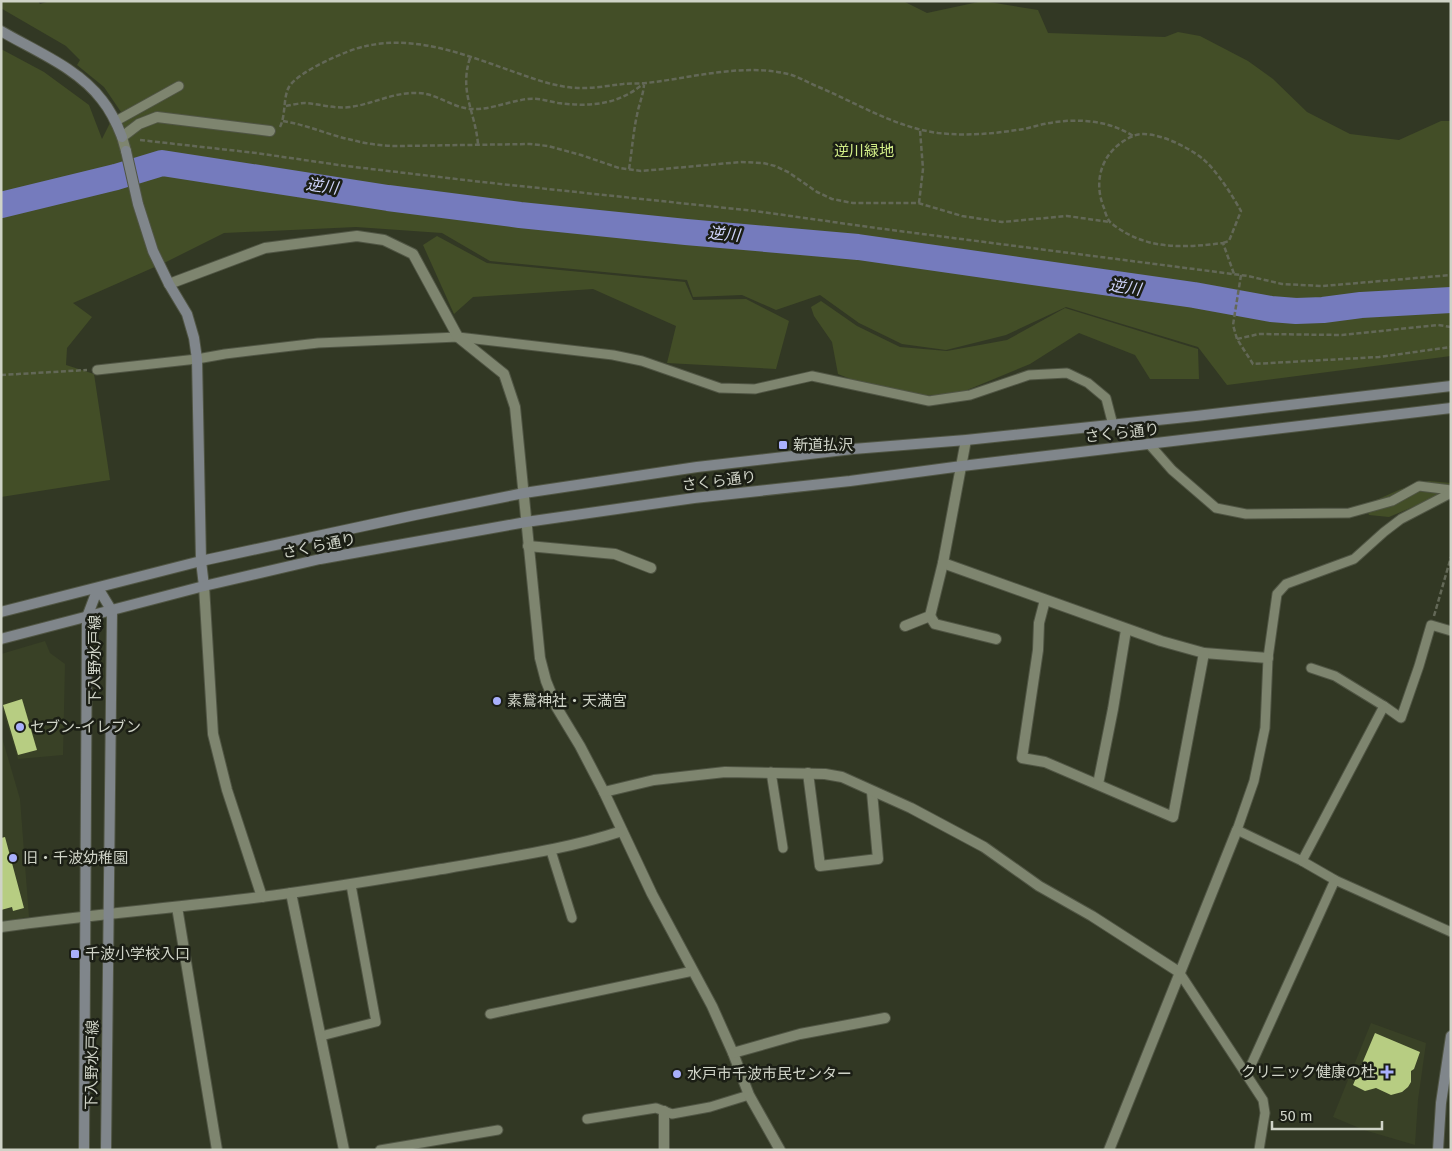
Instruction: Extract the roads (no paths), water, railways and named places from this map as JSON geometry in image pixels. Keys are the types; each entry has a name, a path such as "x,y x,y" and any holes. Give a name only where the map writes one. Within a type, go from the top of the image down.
{"street":[{"path":"1,31 66,69 88,85 102,100 116,121 153,250 169,284 187,314 194,338 197,359 201,561 214,734 227,790 262,897"},
{"path":"122,137 139,124 157,117 270,131"},
{"path":"169,284 265,248 357,236 384,240 412,254 458,337 504,374 515,407 540,658 546,682 557,708 580,746 604,792 652,894 712,1006 749,1095 780,1150"},
{"name":"さくら通り","path":"1,612 201,561 524,493 697,467 853,449 1113,425 1451,386"},
{"name":"さくら通り","path":"1,639 204,586 320,559 526,522 694,498 850,481 1451,408"},
{"path":"966,440 943,562 930,616 935,624 996,639"},
{"path":"528,546 615,554 651,568"},
{"path":"943,562 1126,630 1204,653 1268,658"},
{"name":"下入野水戸線","path":"98,588 112,611 106,1150"},
{"name":"下入野水戸線","path":"84,1150 87,617 98,588"},
{"path":"1045,600 1039,623 1038,650 1022,758 1045,762 1173,817 1204,653"},
{"path":"905,626 930,616"},
{"path":"1098,784 1113,710 1126,630"},
{"path":"604,792 654,780 725,772 808,773 842,777 911,808 984,847 1039,886 1092,916 1179,972"},
{"path":"808,773 820,866 878,859 872,792"},
{"path":"1109,1150 1237,830"},
{"path":"1,927 351,885 551,851 622,831"},
{"path":"291,893 344,1150"},
{"path":"177,907 217,1150"},
{"path":"733,1053 800,1034 885,1018"},
{"path":"1438,1150 1441,1103 1451,1036"},
{"path":"664,1111 664,1150"}],"lane":[{"path":"116,121 178,86"},
{"path":"97,370 318,343 397,338 458,337 613,355 642,361 720,388 755,389 812,376 929,401 970,395 1029,375 1066,373 1088,383 1106,398 1113,425"},
{"path":"1150,444 1172,470 1216,508 1246,514 1349,513 1392,501 1419,486 1451,491"},
{"path":"1451,491 1401,519 1354,559 1286,584 1277,594 1268,658 1265,728 1254,781 1237,830 1302,861 1335,880 1451,932"},
{"path":"1311,668 1335,676 1401,718 1431,625 1451,631"},
{"path":"1302,861 1384,706"},
{"path":"771,772 783,848"},
{"path":"551,851 572,918"},
{"path":"1247,1074 1335,880"},
{"path":"320,1036 376,1022 351,885"},
{"path":"490,1014 693,971"},
{"path":"1179,972 1263,1100 1265,1113 1259,1150"},
{"path":"588,1119 656,1108 672,1114 710,1108 749,1095"},
{"path":"380,1150 498,1130"}],"waterway":[{"name":"逆川","path":"1,205 116,177 162,163 388,198 520,215 858,247 1194,295 1271,309 1296,311 1323,310 1361,305 1451,300"}],"place":[{"name":"新道払沢","path":"783,445"},
{"name":"素鵞神社・天満宮","path":"497,701"},
{"name":"セブン-イレブン","path":"20,727"},
{"name":"旧・千波幼稚園","path":"13,858"},
{"name":"千波小学校入口","path":"75,954"},
{"name":"クリニック健康の杜","path":"1387,1072"},
{"name":"水戸市千波市民センター","path":"677,1074"}],"park label":[{"name":"逆川緑地","path":"864,151"}]}
